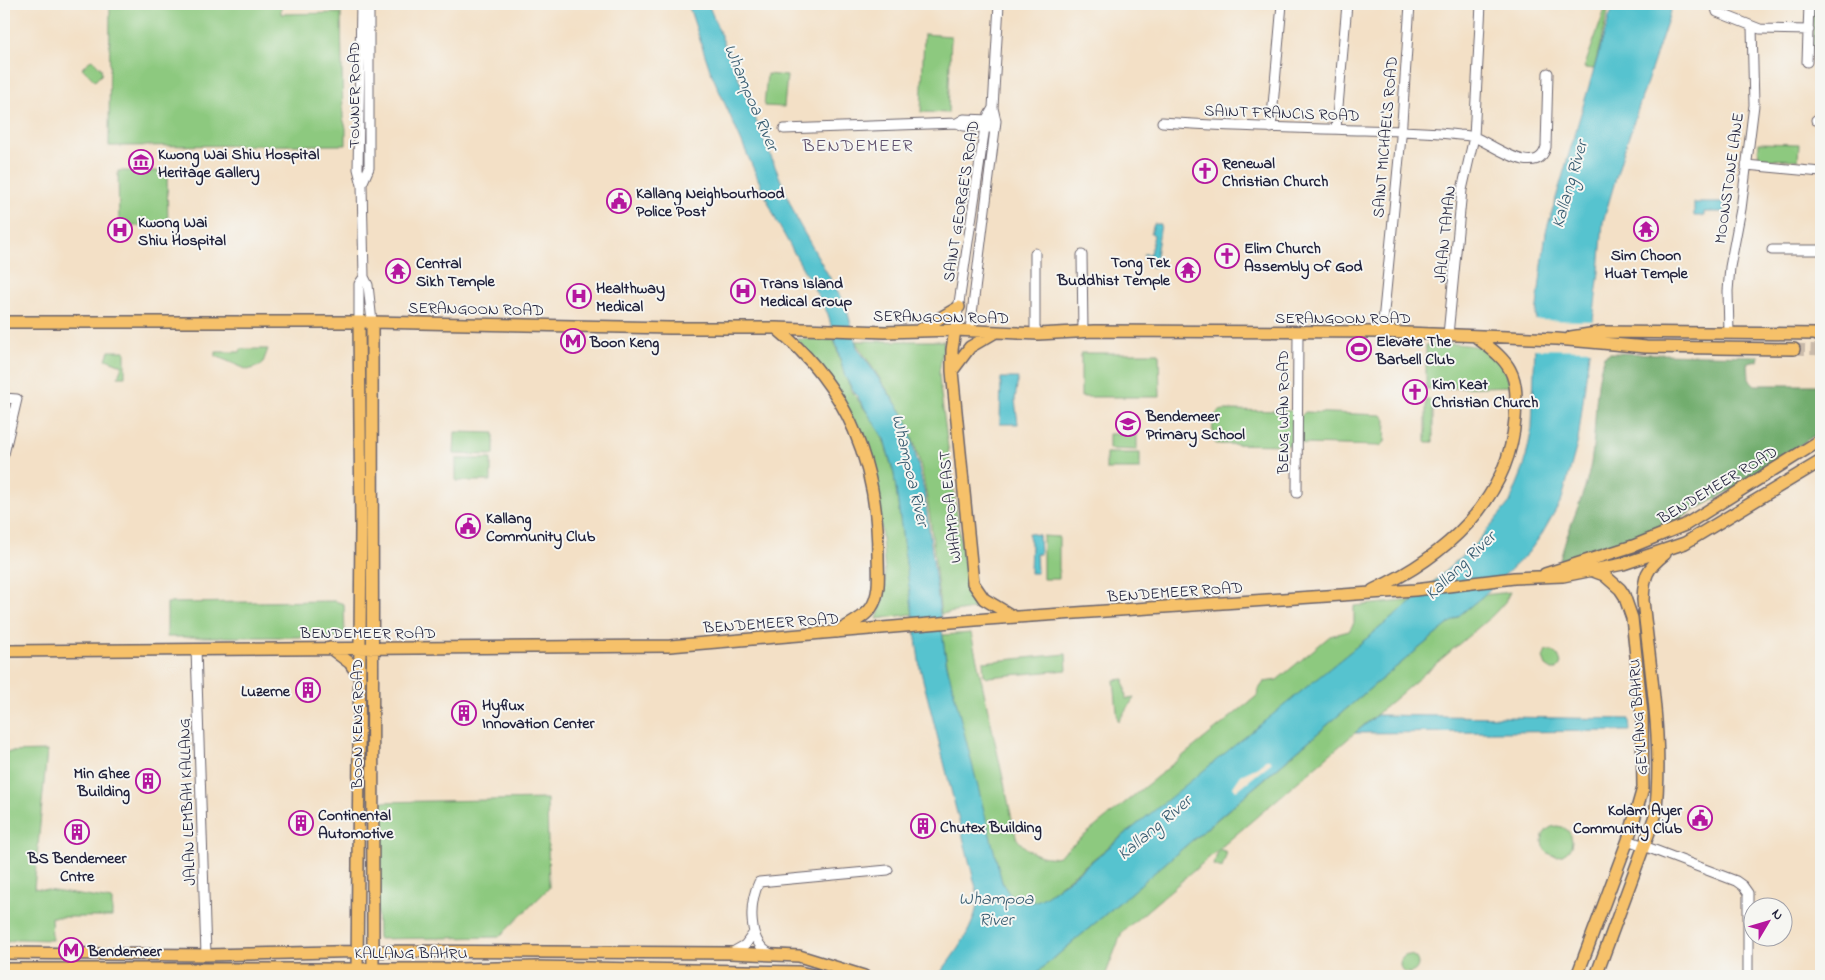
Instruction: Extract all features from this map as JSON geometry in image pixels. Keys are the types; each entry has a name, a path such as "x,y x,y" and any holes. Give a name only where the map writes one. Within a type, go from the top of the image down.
{"main road":[{"path":"917,331 958,307"},
{"name":"SERANGOON ROAD","path":"4,322 372,322 860,331 970,330 1038,334 1083,332 1382,332 1557,339 1602,344 1794,349"},
{"name":"BOON KENG ROAD","path":"360,322 373,972"},
{"name":"BOON KENG ROAD","path":"357,972 360,678 367,648 372,322"},
{"path":"776,328 802,350 826,379 855,432 871,481 878,525 877,591 871,609 836,633"},
{"name":"WHAMPOA EAST","path":"955,330 952,350 952,371 973,584 979,594 989,603 1016,618"},
{"path":"952,371 970,347 995,332"},
{"name":"SERANGOON ROAD","path":"1557,339 1603,332 1819,335"},
{"path":"1368,592 1419,565 1459,532 1478,513 1500,478 1514,432 1515,383 1511,371 1501,358 1475,336"},
{"name":"BENDEMEER ROAD","path":"1539,576 1562,567 1634,546 1685,525 1821,440"},
{"name":"BENDEMEER ROAD","path":"4,651 670,646 1016,618 1415,590 1514,578 1563,576 1593,571 1672,548 1726,519 1821,461"},
{"name":"GEYLANG BAHRU","path":"1596,976 1655,816 1658,792 1658,743 1643,600 1644,582 1652,564 1672,548"},
{"name":"GEYLANG BAHRU","path":"1577,976 1628,840 1643,788 1644,772 1642,714 1632,618 1624,595 1614,582 1593,571"},
{"path":"330,648 350,662 360,678"},
{"name":"KALLANG BAHRU","path":"4,953 206,955 358,951 730,953 799,956 864,976"},
{"name":"KALLANG BAHRU","path":"4,969 373,972 545,967 749,973 799,972 817,976"}],"street":[{"name":"TOWNER ROAD","path":"361,4 358,169 362,185 364,277 368,285 372,322"},
{"name":"TOWNER ROAD","path":"362,185 368,168 369,4"},
{"name":"SAINT GEORGE'S ROAD","path":"970,330 996,125 993,108 999,4"},
{"path":"1271,128 1282,4"},
{"path":"1336,129 1347,4"},
{"name":"SAINT MICHAEL'S ROAD","path":"1382,332 1401,130 1410,4"},
{"name":"JALAN TAMAN","path":"1448,335 1462,190 1474,137 1481,4"},
{"path":"1714,4 1716,12 1752,27 1760,29 1809,30"},
{"path":"1807,62 1809,4"},
{"name":"MOONSTONE LANE","path":"1729,333 1730,267 1741,209 1754,105 1752,27"},
{"path":"1401,130 1474,137 1516,158 1532,160 1542,156 1546,147 1548,73"},
{"name":"SAINT GEORGE'S ROAD","path":"955,330 986,124 993,108"},
{"path":"957,123 964,119 996,125"},
{"name":"SAINT FRANCIS ROAD","path":"1162,122 1271,128 1401,130"},
{"path":"784,129 957,123 971,127 986,124"},
{"path":"971,127 983,143"},
{"path":"1746,165 1821,172"},
{"path":"1772,250 1821,250"},
{"path":"1035,253 1036,327 1038,334"},
{"path":"1082,255 1083,332"},
{"name":"TOWNER ROAD","path":"360,322 359,284 364,277"},
{"name":"BENG WAN ROAD","path":"1297,493 1298,332"},
{"path":"4,398 17,399 4,454"},
{"name":"JALAN LEMBAH KALLANG","path":"196,649 206,955"},
{"path":"1628,840 1736,881 1743,886 1748,893 1748,976"},
{"path":"730,953 745,945 753,934 754,894 758,882 888,870"},
{"path":"753,934 763,949 774,955"},
{"path":"4,953 4,974"},
{"path":"749,954 749,973"}],"green space":[{"path":"110,4 281,4 281,14 341,13 343,118 346,128 346,145 109,146"},
{"path":"1607,4 1610,4 1594,69 1584,68"},
{"path":"1813,4 1819,4 1821,10 1821,72 1813,72"},
{"path":"924,34 951,36 948,113 921,112"},
{"path":"92,59 101,68 102,74 95,81 82,68"},
{"path":"767,74 787,76 784,107 764,106"},
{"path":"1759,143 1799,144 1798,160 1758,159"},
{"path":"118,171 167,171 168,226 119,226"},
{"path":"796,339 834,340 845,376 853,393 881,432 894,474 913,614 877,619 885,593 885,575 881,527 868,458 809,352"},
{"path":"855,341 944,341 939,373 940,387 960,537 971,601 979,608 941,614 925,487 912,437 903,414"},
{"path":"1454,344 1476,346 1491,353 1502,365 1510,386 1426,389 1426,345"},
{"path":"241,349 268,349 262,365 248,370 216,356 216,352 240,352"},
{"path":"109,351 125,351 125,377 118,377 122,365 106,359"},
{"path":"1081,353 1159,353 1160,397 1081,397"},
{"path":"1610,353 1759,356 1758,361 1748,363 1749,379 1755,385 1821,385 1821,431 1737,487 1670,524 1568,561 1560,559 1588,476 1593,450 1598,382 1604,356"},
{"path":"1426,400 1433,400 1433,442 1426,442"},
{"path":"1219,411 1294,411 1294,445 1216,444 1213,437 1214,418"},
{"path":"1305,412 1382,415 1386,420 1385,442 1380,446 1303,444 1299,440 1300,417"},
{"path":"455,432 494,433 494,455 454,454"},
{"path":"1109,434 1137,434 1137,450 1109,449"},
{"path":"1106,453 1140,453 1140,469 1106,469"},
{"path":"456,459 491,459 491,481 456,481"},
{"path":"1043,536 1059,537 1059,579 1043,579"},
{"path":"1510,592 1505,602 1493,615 1219,849 1227,852 1222,868 1214,865 1218,850 1122,932 1105,976 1033,976 1189,843 1159,807 1043,899 1028,903 1016,900 1011,896 1000,877 949,674 942,635 971,633 1016,837 1019,842 1034,853 1040,856 1053,857 1059,856 1258,695 1259,689 1264,682 1277,680 1330,636 1349,631 1354,623 1354,606 1414,600 1163,804 1192,841 1373,686 1484,595"},
{"path":"335,601 344,604 345,637 167,637 167,603"},
{"path":"1546,651 1553,651 1558,656 1561,663 1557,670 1552,670 1546,666 1543,658"},
{"path":"1066,654 1067,670 988,677 984,675 983,662"},
{"path":"1124,679 1126,699 1134,698 1118,722 1114,680"},
{"path":"47,751 34,888 112,900 112,917 51,917 52,940 18,939 4,943 4,752"},
{"path":"547,799 549,888 499,937 378,939 375,802"},
{"path":"1557,826 1567,831 1572,841 1567,851 1557,856 1547,851 1542,841 1547,831"},
{"path":"1409,955 1415,958 1418,964 1415,970 1409,973 1403,970 1400,964 1403,958"}],"water":[{"path":"688,4 708,4 798,222 846,306 857,347 903,414 909,427 924,490 946,661 1002,882 1010,894 1018,901 1026,903 1043,898 1071,878 1414,600 1477,542 1510,502 1524,467 1532,428 1536,315 1546,232 1609,18 1615,4 1673,4 1622,157 1603,222 1599,272 1578,441 1562,499 1542,534 1528,553 1484,595 1373,686 1033,976 938,976 964,939 974,918 978,896 920,668 894,474 884,439 845,377 828,314 777,222 710,70"},
{"path":"1694,203 1724,203 1724,212 1704,212 1704,216 1694,216"},
{"path":"1154,224 1161,224 1154,268 1148,265 1149,261 1143,254 1150,254 1154,235 1151,233"},
{"path":"1001,378 1018,378 1015,400 1018,424 1000,424"},
{"path":"1028,533 1039,535 1040,554 1036,554 1037,573 1030,573 1031,543"},
{"path":"1377,715 1629,719 1630,731 1355,733"}],"pier":[{"path":"1533,320 1596,321 1593,350 1532,349"},
{"path":"1267,759 1272,762 1236,791 1233,787 1241,775 1258,767"}],"tunnel":[{"path":"1794,349 1821,350"}],"place":[{"name":"Kwong Wai Shiu Hospital Heritage Gallery","path":"141,162"},
{"name":"Renewal Christian Church","path":"1205,171"},
{"name":"Kallang Neighbourhood Police Post","path":"619,201"},
{"name":"Sim Choon Huat Temple","path":"1646,229"},
{"name":"Kwong Wai Shiu Hospital","path":"120,230"},
{"name":"Elim Church Assembly Of God","path":"1227,256"},
{"name":"Tong Tek Buddhist Temple","path":"1188,270"},
{"name":"Central Sikh Temple","path":"398,271"},
{"name":"Trans Island Medical Group","path":"743,291"},
{"name":"Healthway Medical","path":"579,296"},
{"name":"Boon Keng","path":"573,341"},
{"name":"Elevate The Barbell Club","path":"1359,349"},
{"name":"Kim Keat Christian Church","path":"1415,392"},
{"name":"Bendemeer Primary School","path":"1128,424"},
{"name":"Kallang Community Club","path":"468,526"},
{"name":"Luzerne","path":"308,690"},
{"name":"Hyflux Innovation Center","path":"464,713"},
{"name":"Min Ghee Building","path":"148,781"},
{"name":"Kolam Ayer Community Club","path":"1700,818"},
{"name":"Continental Automotive","path":"301,823"},
{"name":"Chutex Building","path":"923,826"},
{"name":"BS Bendemeer Cntre","path":"77,832"},
{"name":"Bendemeer","path":"71,950"}],"district":[{"name":"BENDEMEER","path":"858,145"}],"water label":[{"name":"Whampoa River","path":"752,97"},
{"name":"Kallang River","path":"1569,184"},
{"name":"Whampoa River","path":"911,470"},
{"name":"Kallang River","path":"1460,565"},
{"name":"Kallang River","path":"1154,827"},
{"name":"Whampoa River","path":"996,908"}]}
